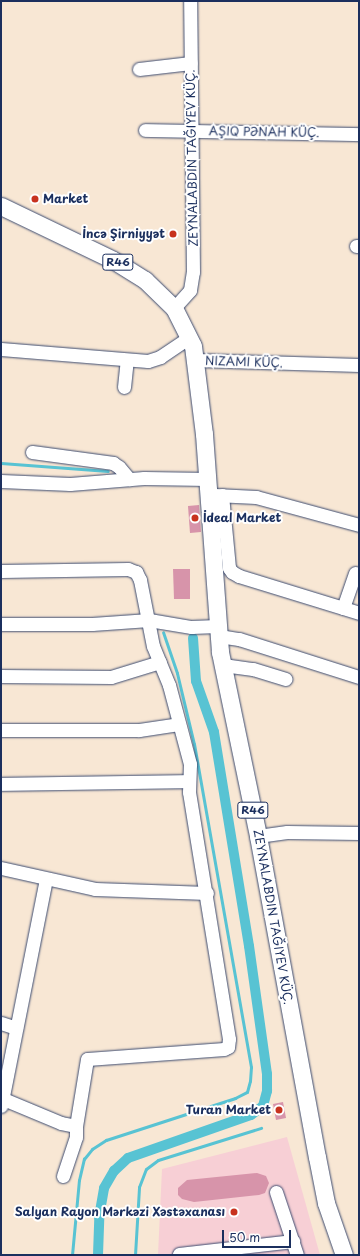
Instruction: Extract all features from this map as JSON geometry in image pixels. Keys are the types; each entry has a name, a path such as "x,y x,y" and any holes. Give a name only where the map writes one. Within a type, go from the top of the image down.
{"main road":[{"name":"NIZAMI KÜÇ.","path":"1,206 130,269 156,290 174,308 190,337 196,360"},
{"name":"R46","path":"196,360 213,490 218,631 223,665 258,836 323,1187 344,1255"}],"street":[{"path":"174,308 185,297 192,282 190,1"},
{"path":"139,69 191,63"},
{"path":"145,130 359,134"},
{"path":"1,349 148,361 160,357 190,337"},
{"path":"124,387 126,360"},
{"name":"NIZAMI KÜÇ.","path":"196,360 359,366"},
{"path":"32,452 113,463 120,467 129,479"},
{"path":"1,481 70,484 129,479 256,497 359,525"},
{"path":"213,490 229,568 232,572 239,576 359,613"},
{"path":"1,571 128,569 136,572 140,580 149,620 152,646 160,662 190,764 189,781 229,1039 228,1047 87,1059 76,1126 76,1137 64,1176"},
{"path":"343,608 355,573"},
{"path":"1,624 92,624 149,620 218,631 359,677"},
{"path":"1,676 110,677 160,662"},
{"path":"223,665 253,668 285,679"},
{"path":"1,730 139,730 179,724"},
{"path":"1,784 189,781"},
{"path":"258,836 287,832 359,833"},
{"path":"1,868 46,879 119,891 207,893"},
{"path":"46,879 2,1102 61,1123 76,1126"},
{"path":"1,1023 16,1028"},
{"path":"276,1192 297,1255"},
{"path":"179,1254 292,1241"}],"shaded area":[{"name":"Salyan Rayon Mərkəzi Xəstəxanası","path":"287,1137 320,1255 158,1255 162,1169"}],"building":[{"path":"199,505 201,532 190,533 188,506"},
{"path":"173,569 190,569 190,599 174,599"},
{"path":"283,1102 286,1118 276,1120 273,1104"},
{"path":"257,1173 266,1176 269,1183 265,1193 259,1195 194,1202 182,1199 178,1195 178,1188 187,1180"}],"waterway":[{"path":"1,463 108,471"},
{"path":"72,1255 79,1180 84,1159 92,1149 106,1140 235,1098 247,1092 250,1081 251,1067 194,744 177,673 163,632"},
{"path":"98,1255 99,1217 104,1188 114,1171 128,1158 251,1115 263,1106 267,1091 267,1074 249,946 214,732 196,681 193,638"},
{"path":"135,1255 139,1187 146,1169 158,1160 261,1128"}],"place":[{"name":"Market","path":"35,199"},
{"name":"İncə Şirniyyət","path":"173,234"},
{"name":"İdeal Market","path":"195,518"},
{"name":"Turan Market","path":"279,1110"},
{"name":"Salyan Rayon Mərkəzi Xəstəxanası","path":"234,1212"}]}
